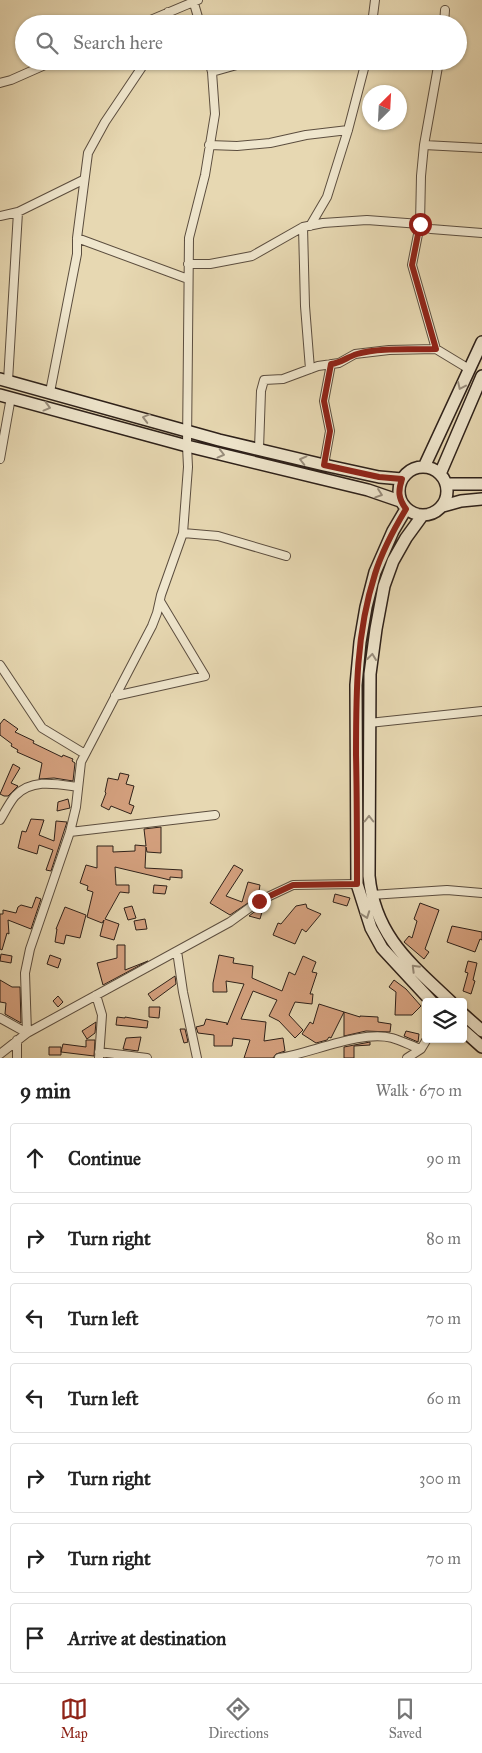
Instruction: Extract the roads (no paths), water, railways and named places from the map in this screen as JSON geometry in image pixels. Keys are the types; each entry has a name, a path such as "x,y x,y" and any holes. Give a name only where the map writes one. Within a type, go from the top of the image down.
{"street":[{"path":"373,15 375,0"},
{"path":"161,15 195,1 198,15"},
{"path":"445,10 445,15"},
{"path":"0,82 11,80 34,70"},
{"path":"50,392 76,254 88,153 104,122 140,70"},
{"path":"27,1033 25,973 30,949 70,832 76,807 81,762 152,626 183,533 188,467 189,238 198,208 215,114 212,72 219,70"},
{"path":"310,369 305,306 307,226 327,198 364,70"},
{"path":"436,349 412,265 420,224 424,144 437,70"},
{"path":"210,145 270,144 306,136 348,130"},
{"path":"424,144 482,148"},
{"path":"0,216 18,212 84,180"},
{"path":"18,212 4,380 219,440 379,477 402,479"},
{"path":"188,264 210,264 252,256 307,226 367,220 420,224 432,229 482,233"},
{"path":"77,238 188,279"},
{"path":"424,467 482,342"},
{"path":"259,449 261,391 264,380 283,378 310,369 339,363 356,354 389,350 436,349 469,369"},
{"path":"324,465 330,431 324,401 331,364"},
{"path":"443,479 482,376"},
{"path":"0,460 5,396 187,446 368,490 403,505 422,516 434,514 443,506 461,500 482,499"},
{"path":"428,998 382,948 371,928 357,884 356,695 360,642 366,607 375,572 403,505 398,490 402,479 411,470 424,467 433,469 443,479 447,496 443,506"},
{"path":"443,479 482,484"},
{"path":"422,516 406,538 393,561 384,586 376,629 370,674 369,876 371,895 378,918 397,948 412,966 446,998"},
{"path":"183,533 218,536 286,556"},
{"path":"115,696 205,676 160,601"},
{"path":"0,665 42,728 85,754"},
{"path":"369,723 482,711"},
{"path":"0,820 15,796 33,785 50,784 78,787"},
{"path":"70,832 215,815"},
{"path":"0,1054 27,1033 230,922 259,901 293,885 357,884"},
{"path":"371,895 447,890 482,893"},
{"path":"177,951 183,992 197,1058"},
{"path":"96,995 102,1015 99,1055 148,1058"},
{"path":"0,1018 27,1033"},
{"path":"467,1018 482,1031"},
{"path":"467,1034 482,1047"},
{"path":"279,1058 338,1043 372,1037 391,1038 421,1049"},
{"path":"17,1040 17,1058"},
{"path":"407,1058 421,1049 425,1043"}]}
